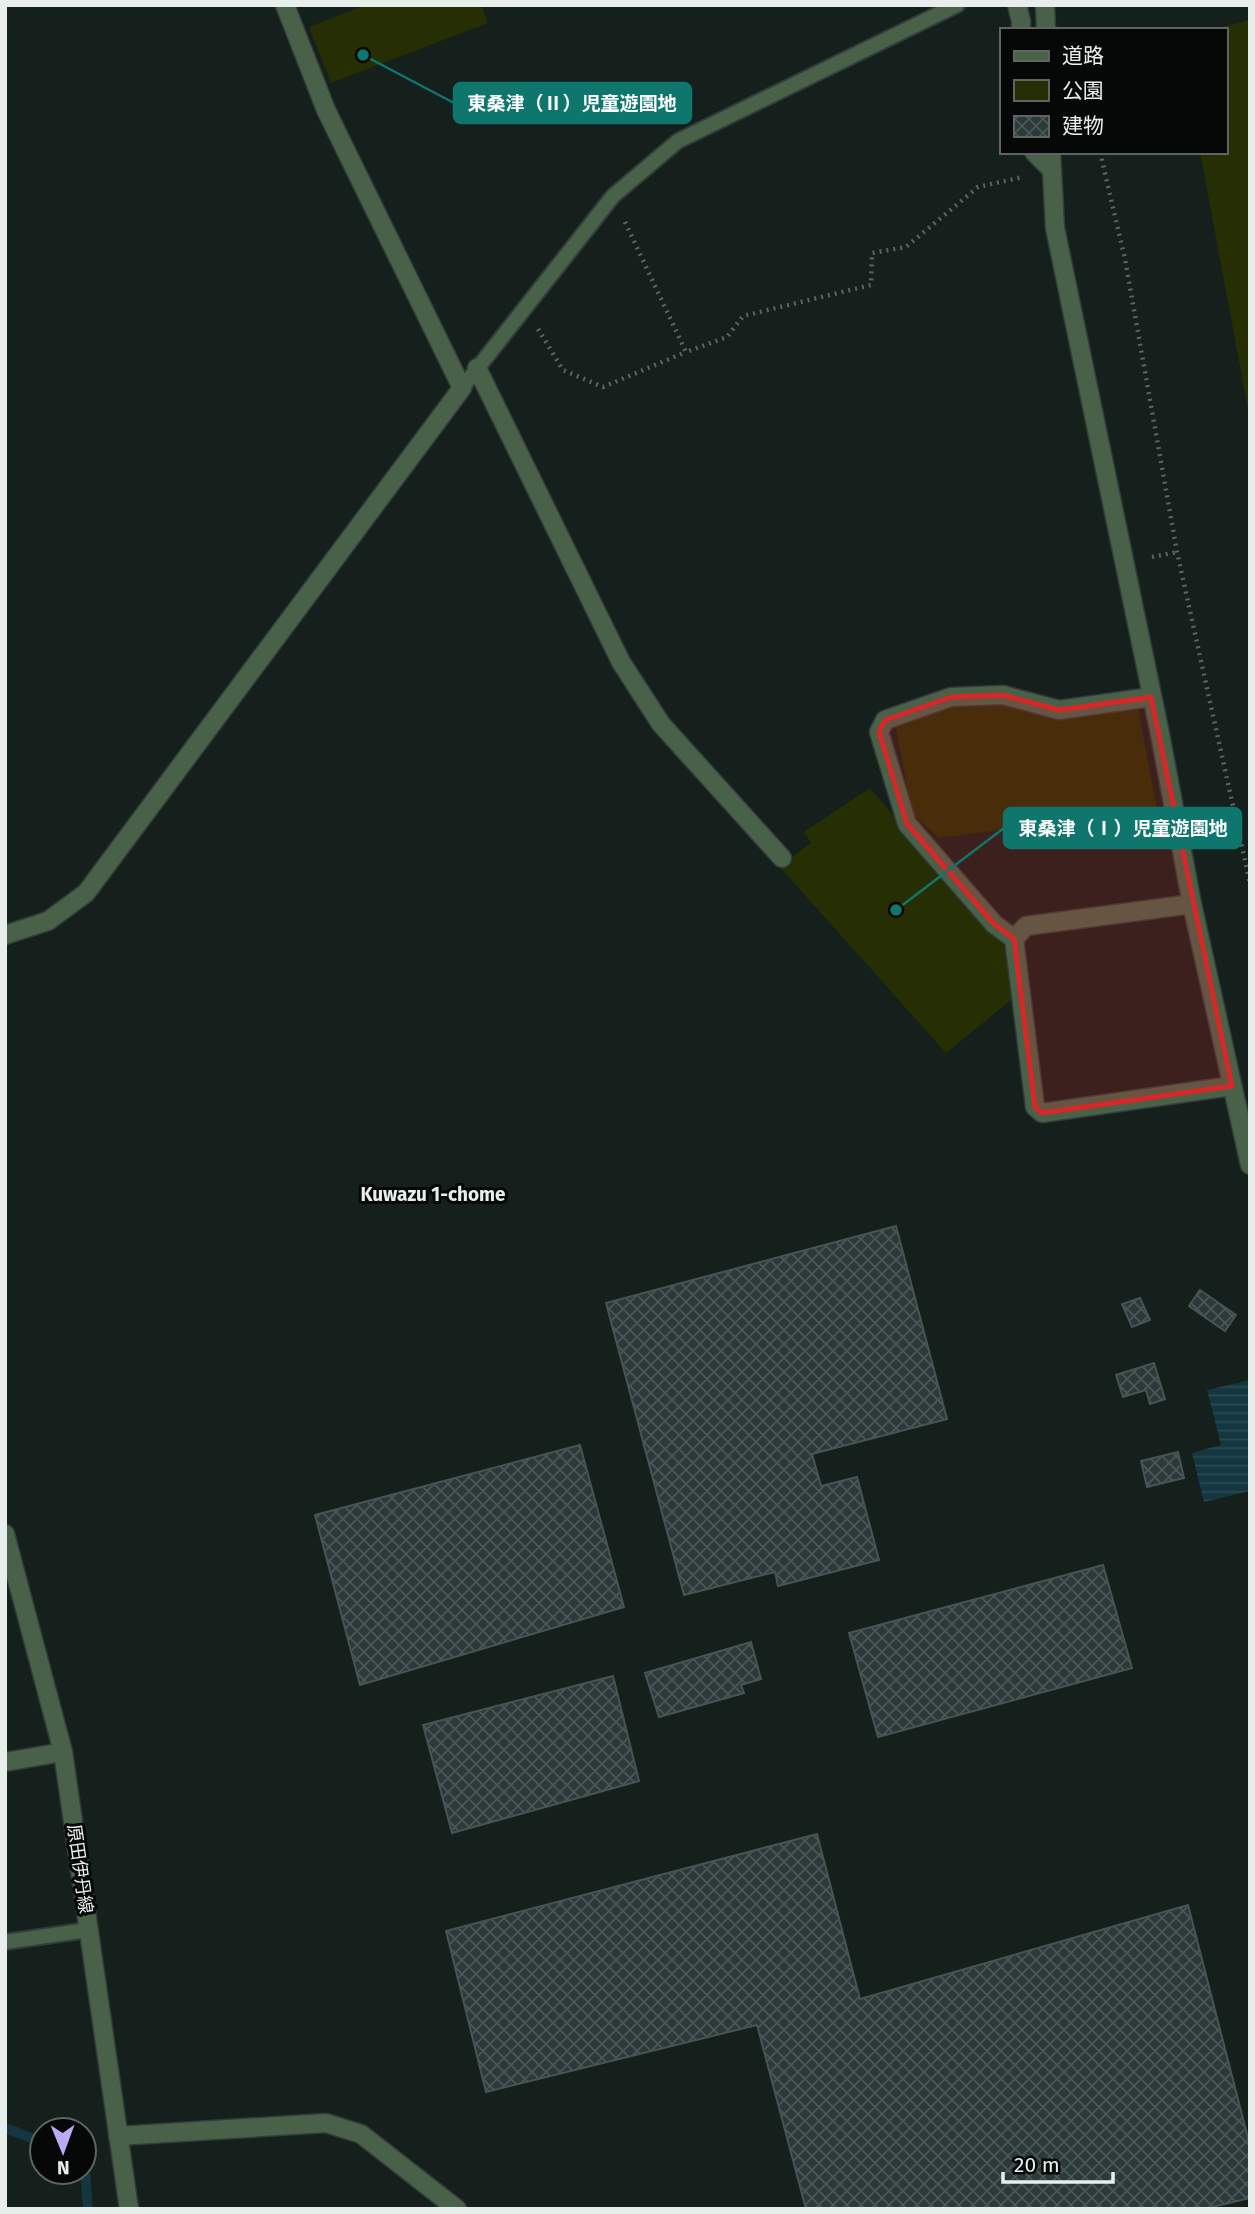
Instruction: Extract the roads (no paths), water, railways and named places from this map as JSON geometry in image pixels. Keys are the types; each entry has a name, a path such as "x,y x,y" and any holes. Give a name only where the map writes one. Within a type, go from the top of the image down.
{"street":[{"path":"5,935 48,921 86,893 462,388 326,110 285,5"},
{"path":"1017,5 1021,28"},
{"path":"1045,5 1046,28"},
{"path":"1052,161 1055,228 1192,904 1250,1165"},
{"path":"477,368 621,662 661,724 782,858"},
{"path":"1152,697 1059,710 1003,695 951,697 885,720 879,732 908,824 995,925 1014,939 1035,1107 1042,1113 1233,1086"},
{"path":"1014,939 1026,926 1192,904"},
{"name":"原田伊丹線","path":"5,1534 10,1563 63,1752 129,2209"},
{"path":"5,1762 63,1752"},
{"path":"118,2136 326,2123 361,2134 457,2209"}],"lane":[{"path":"462,388 613,196 678,141 957,5"},
{"path":"5,1942 88,1930"}],"water":[{"path":"1250,1380 1250,1491 1204,1502 1192,1453 1221,1445 1207,1390"}],"waterway":[{"path":"5,2128 28,2137"},
{"path":"86,2186 88,2209"}],"place":[{"name":"東桑津（Ⅱ）児童遊園地","path":"363,55"},
{"name":"東桑津（Ⅰ）児童遊園地","path":"896,910"}],"district":[{"name":"Kuwazu 1-chome","path":"433,1194"}]}
